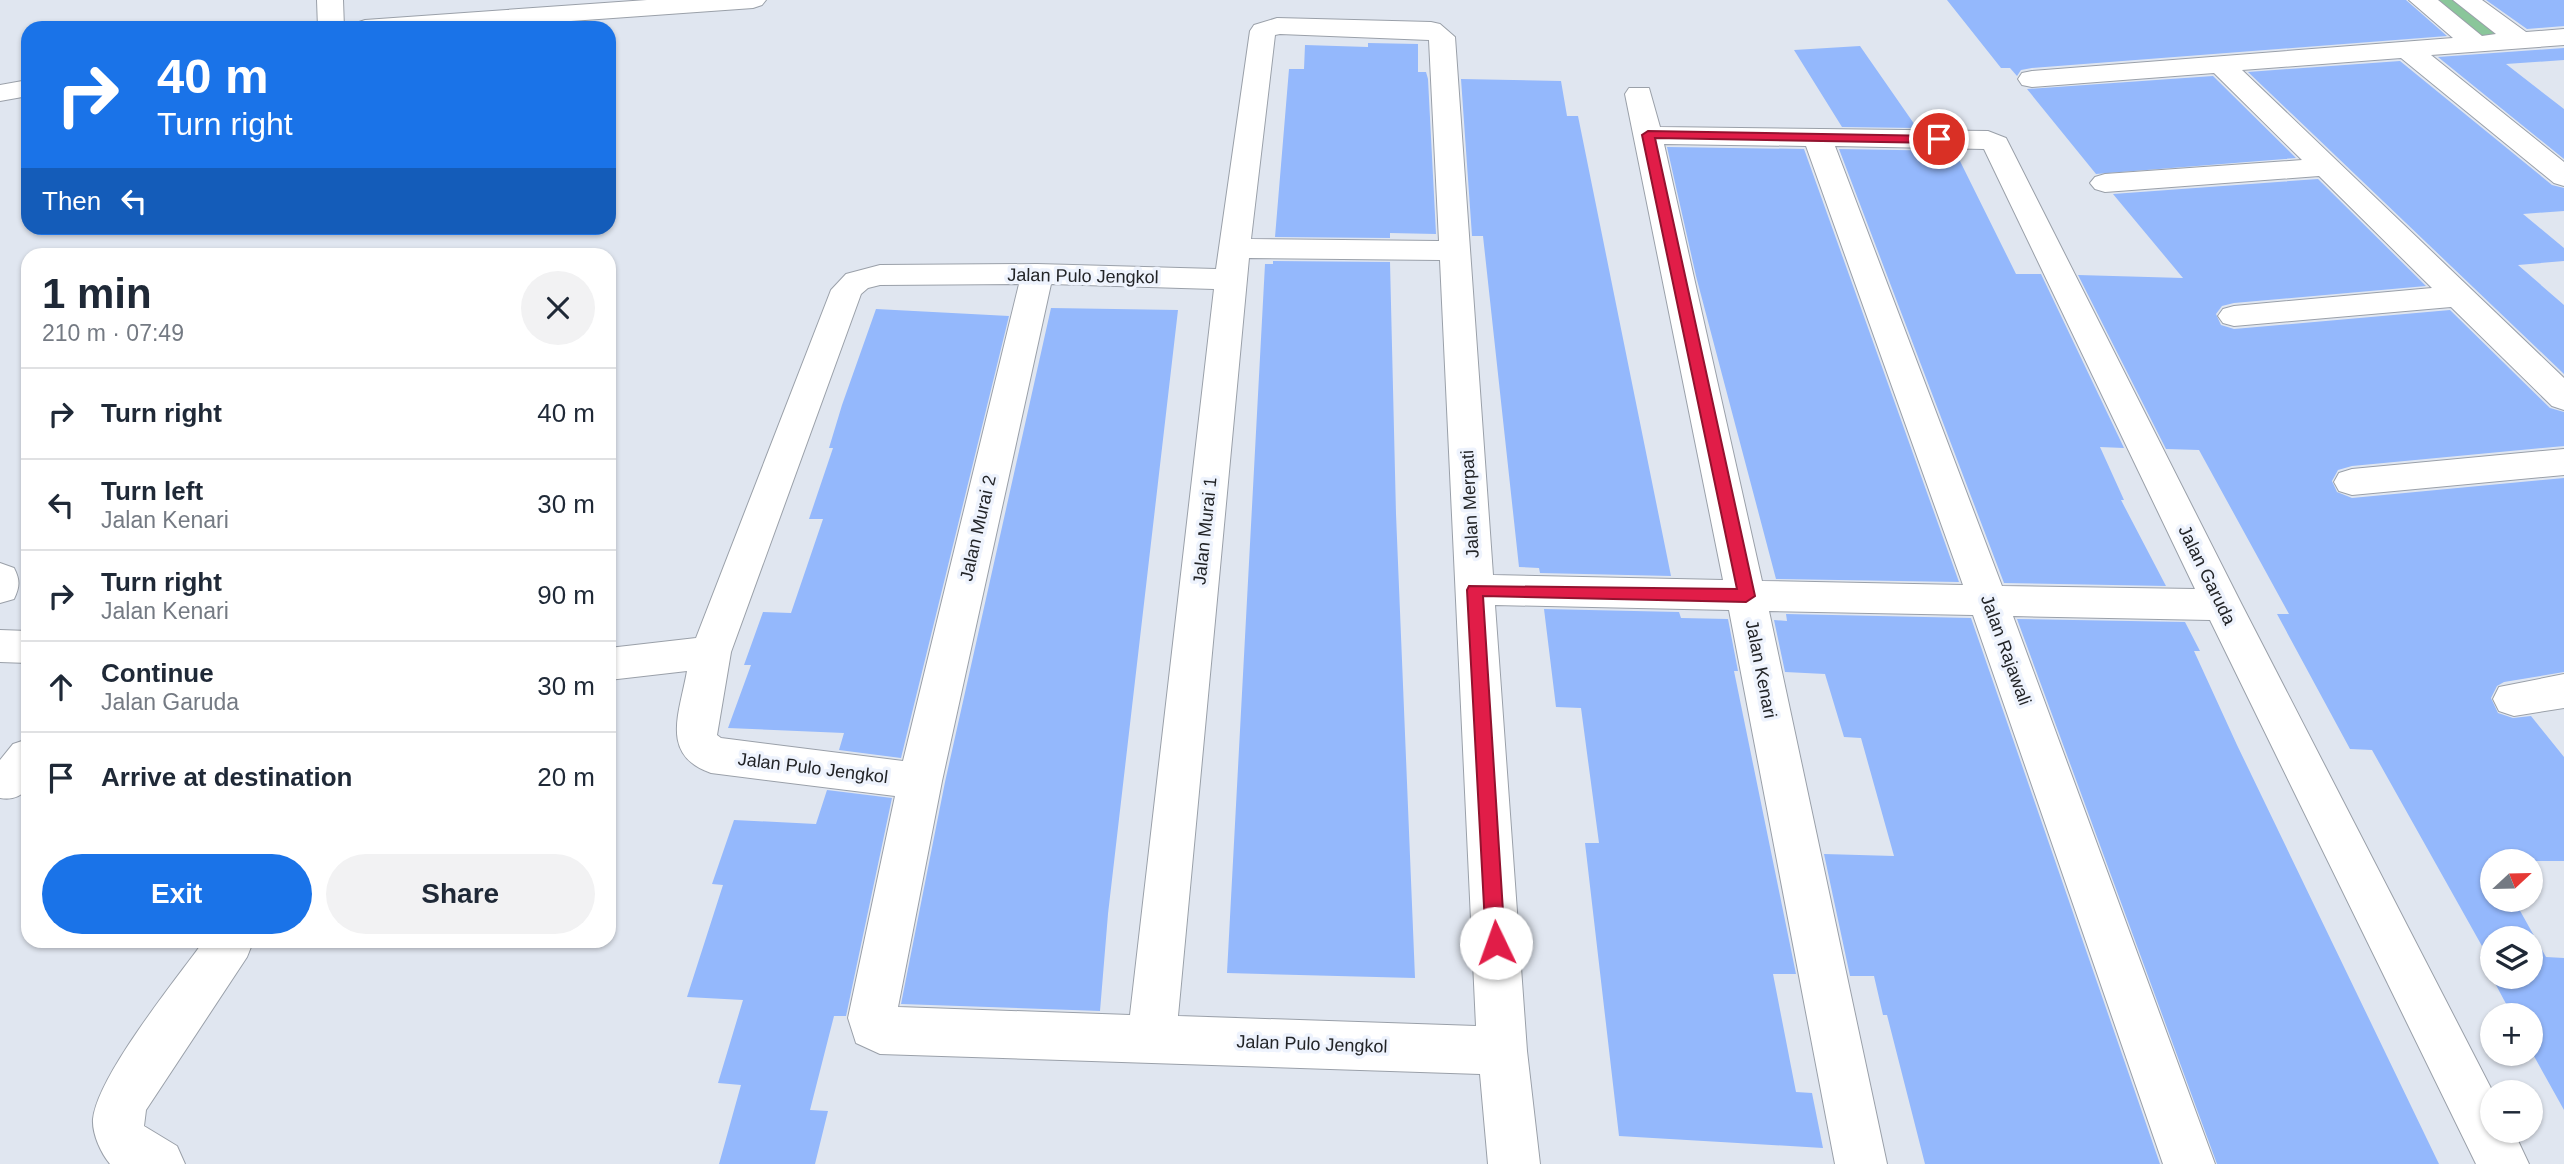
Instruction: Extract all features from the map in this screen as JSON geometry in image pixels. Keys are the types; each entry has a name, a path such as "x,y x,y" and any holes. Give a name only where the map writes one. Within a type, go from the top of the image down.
{"street":[{"path":"330,0 331,21"},
{"path":"462,21 753,0"},
{"path":"2422,0 2476,44"},
{"path":"2466,0 2520,40"},
{"name":"Jalan Merpati","path":"1269,27 1431,30 1441,35 1502,1051 1514,1164"},
{"name":"Jalan Murai 1","path":"1152,1038 1232,263 1263,31 1269,27"},
{"path":"2032,79 2564,37"},
{"path":"2407,49 2564,177"},
{"path":"2219,63 2564,398"},
{"path":"0,93 21,89"},
{"name":"Jalan Kenari","path":"1639,94 1746,596 1861,1164"},
{"path":"1648,135 1818,139"},
{"name":"Jalan Rajawali","path":"1818,139 1988,601 2189,1164"},
{"name":"Jalan Garuda","path":"1818,139 1987,140 1996,144 2222,605 2503,1164"},
{"path":"2105,183 2326,167"},
{"name":"Jalan Pulo Jengkol","path":"1455,251 1037,274 880,275 850,285 712,652 696,736 705,752 920,781 872,1018 875,1029 1502,1051"},
{"name":"Jalan Murai 2","path":"920,781 1037,274"},
{"path":"2234,316 2458,296"},
{"path":"2352,482 2564,462"},
{"path":"0,578 0,588"},
{"path":"1475,590 2222,605"},
{"path":"0,646 21,648"},
{"path":"616,663 712,652"},
{"path":"2514,699 2564,691"},
{"path":"0,780 8,781 21,765"},
{"path":"159,1164 131,1152 120,1134 117,1117 125,1097 226,948"}],"green space":[{"path":"2422,0 2466,0 2520,40 2476,44"}],"building":[{"path":"1947,0 2406,0 2447,36 2032,68 2021,70 2017,76 2010,68 2001,68"},
{"path":"2486,0 2564,0 2564,26 2527,29"},
{"path":"1368,43 1418,44 1418,72 1426,72 1428,79 1436,234 1390,233 1390,238 1275,237 1289,69 1304,69 1305,45 1368,47"},
{"path":"1860,46 1917,128 1842,127 1794,50"},
{"path":"2564,48 2564,60 2506,64 2564,109 2564,159 2438,57"},
{"path":"2400,61 2552,185 2564,188 2564,211 2523,214 2564,248 2564,261 2518,265 2564,305 2564,374 2248,72"},
{"path":"2213,76 2296,158 2096,174 2027,89"},
{"path":"1461,79 1561,81 1567,116 1578,116 1671,576 1540,573 1539,568 1519,567 1483,236 1472,236"},
{"path":"1667,147 1804,149 1959,582 1776,579 1696,276"},
{"path":"1839,149 1955,151 2016,274 2041,274 2124,448 2100,447 2124,500 2121,500 2166,586 2004,583"},
{"path":"2318,179 2426,286 2234,303 2222,306 2216,314 2221,325 2234,329 2450,310 2550,408 2564,412 2564,446 2352,466 2338,470 2332,481 2337,492 2352,498 2564,478 2564,672 2504,682 2497,686 2491,698 2498,713 2513,718 2531,716 2564,757 2564,861 2543,861 2543,849 2480,849 2480,912 2521,912 2529,926 2480,926 2480,943 2372,750 2350,749 2277,614 2289,614 2199,450 2166,449 2078,275 2183,278 2113,194"},
{"path":"1273,261 1390,262 1396,514 1415,978 1227,973 1265,264 1273,264"},
{"path":"1051,308 1178,310 1108,914 1100,1011 901,1004 945,782"},
{"path":"876,309 1009,316 901,758 839,750 844,733 728,728 751,665 744,665 763,612 791,613 823,519 809,519 833,448 829,448 842,405"},
{"path":"1544,609 1679,612 1681,618 1728,619 1738,671 1734,671 1796,974 1773,974 1796,1092 1812,1093 1823,1148 1619,1136 1585,843 1599,843 1581,708 1556,707"},
{"path":"1786,614 1971,618 2160,1164 1925,1164 1887,1015 1883,1015 1874,976 1850,976 1824,854 1894,856 1861,738 1844,737 1825,674 1785,672 1774,620 1787,621"},
{"path":"2017,619 2185,622 2200,651 2194,651 2237,745 2439,1164 2217,1164"},
{"path":"827,790 892,798 846,1016 834,1016 810,1110 828,1111 815,1164 719,1164 741,1085 718,1083 743,1000 687,997 723,885 712,884 734,820 816,824"},
{"path":"2543,952 2546,957 2564,958 2564,1110 2539,1066 2543,1066 2543,1003 2506,1003 2498,989 2543,989"}],"route":[{"path":"1496,943 1475,590 1746,596 1648,135 1939,139"}]}
